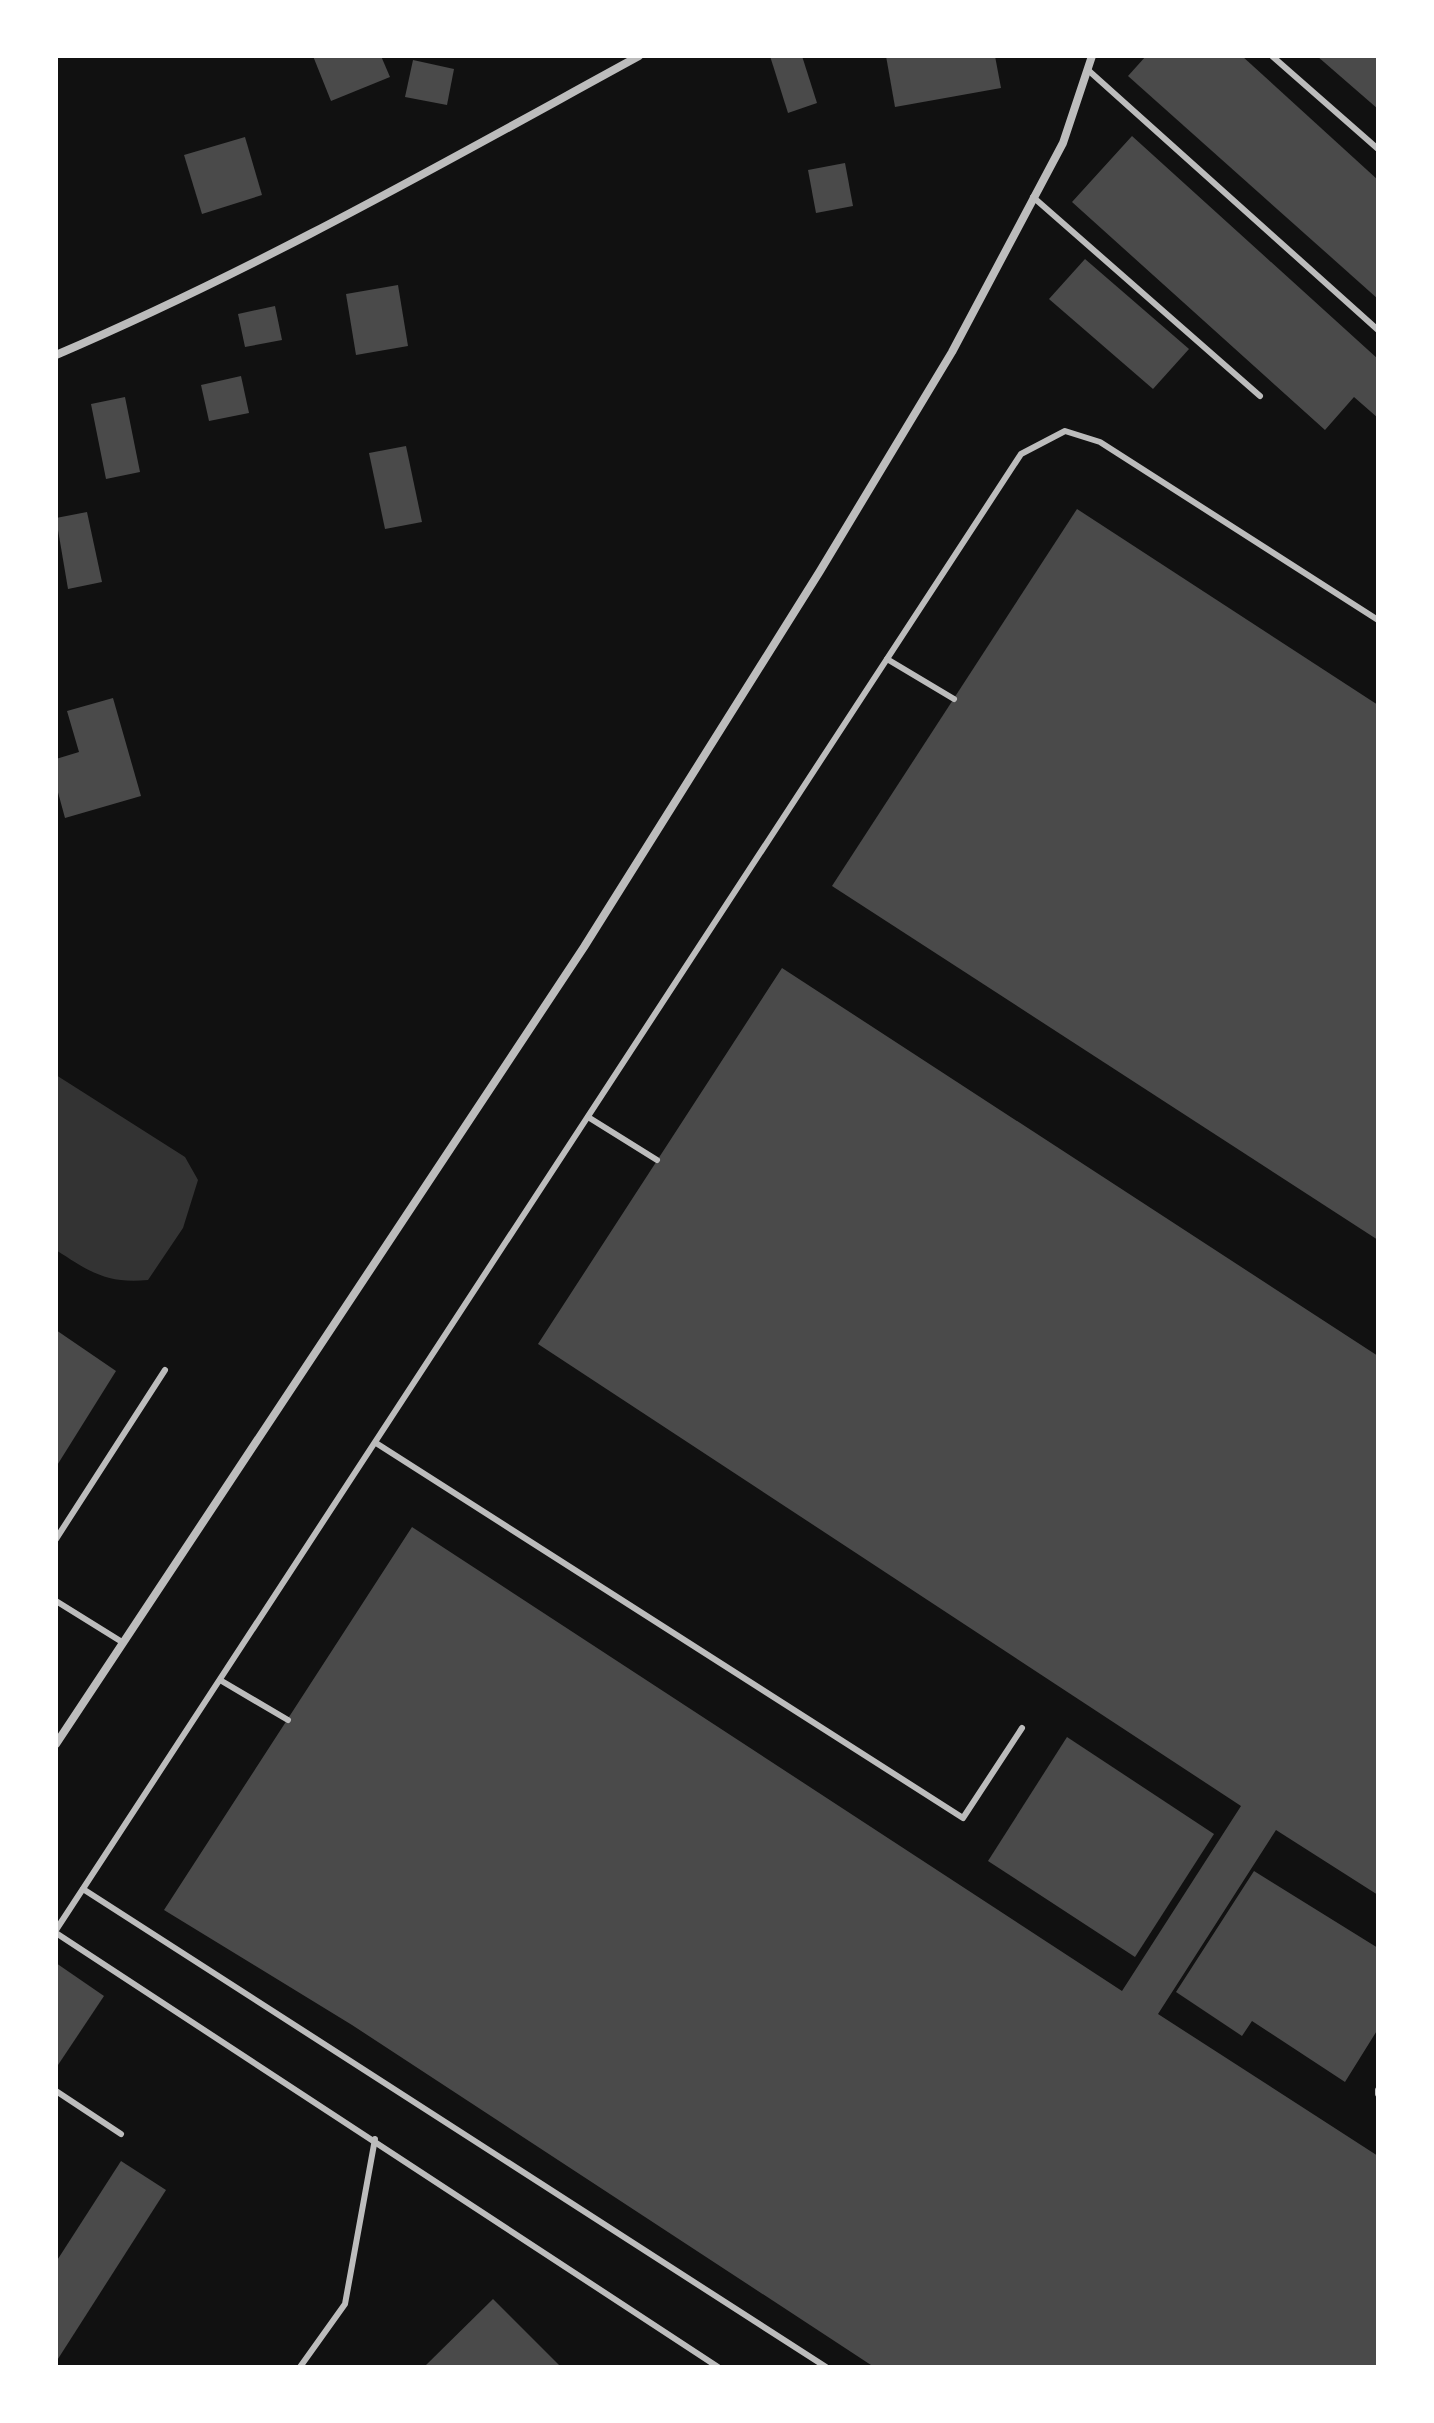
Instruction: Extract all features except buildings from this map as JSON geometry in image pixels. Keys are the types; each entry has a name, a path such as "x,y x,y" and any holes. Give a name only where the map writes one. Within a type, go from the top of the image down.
{"street":[{"path":"56,355 161,310 328,228 639,56"},
{"path":"56,1744 593,934 952,352 1063,143 1092,56"}],"lane":[{"path":"1272,56 1378,149"},
{"path":"1088,70 1378,330"},
{"path":"1033,197 1260,396"},
{"path":"718,2367 56,1932 1021,454 1065,431 1100,442 1378,620"},
{"path":"887,659 954,699"},
{"path":"588,1117 657,1160"},
{"path":"56,1539 165,1370"},
{"path":"376,1443 963,1818 1022,1728"},
{"path":"56,1601 122,1642"},
{"path":"220,1680 288,1720"},
{"path":"83,1889 826,2367"},
{"path":"56,2091 121,2134"},
{"path":"300,2367 345,2304 375,2139"}],"shaded area":[{"path":"56,1075 185,1157 198,1180 183,1228 148,1280 121,1280 99,1275 56,1250"}]}
